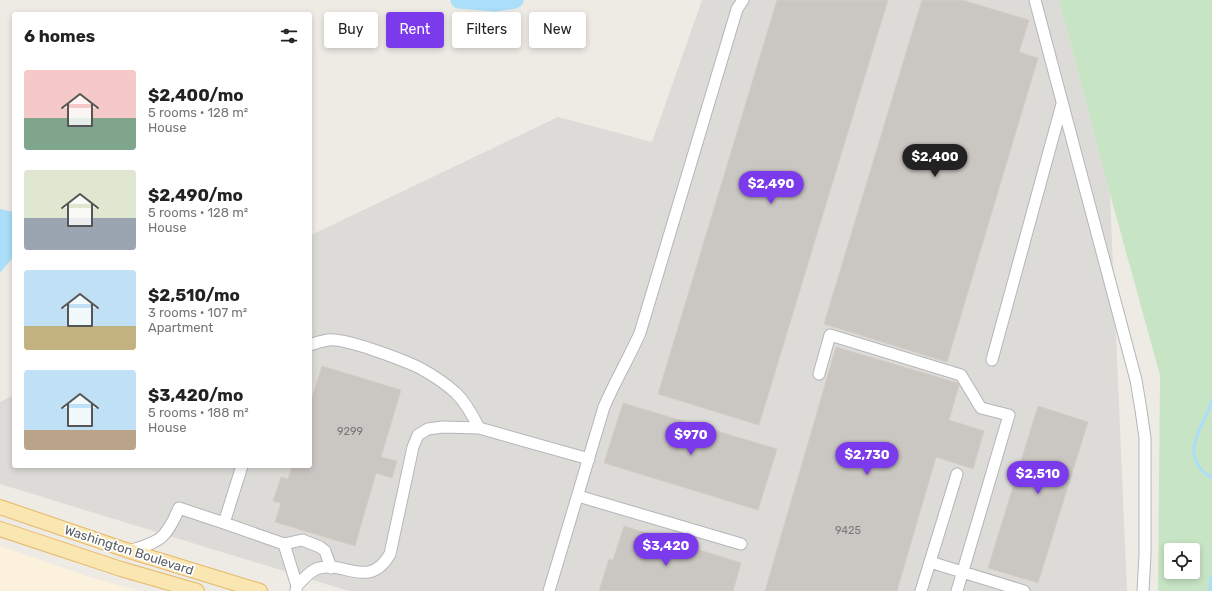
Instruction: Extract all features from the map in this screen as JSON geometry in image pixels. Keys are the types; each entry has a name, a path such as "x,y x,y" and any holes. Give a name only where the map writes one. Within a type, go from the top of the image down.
{"main road":[{"name":"Washington Boulevard","path":"0,506 128,551 260,591"},
{"name":"Washington Boulevard","path":"0,529 178,588 197,591"}],"lane":[{"path":"549,591 604,407 615,381 628,360 640,333 736,9 743,0"},
{"path":"1035,0 1136,380 1145,438 1145,555 1143,591"},
{"path":"992,360 1063,104"},
{"path":"819,374 830,335 961,374 981,408 1009,415 957,591"},
{"path":"312,344 328,340 344,341 418,367 440,380 457,394 479,428"},
{"path":"297,588 308,573 317,569 325,567 367,573 377,569 385,562 390,554 413,447 418,435 428,429 443,427 479,428 589,459"},
{"path":"224,523 241,468"},
{"path":"921,591 957,474"},
{"path":"578,496 741,544"},
{"path":"128,551 147,546 164,536 171,526 179,508 284,544 302,540 320,547 325,551 331,568"},
{"path":"284,544 297,588"},
{"path":"930,562 1024,591"}],"shaded area":[{"path":"702,0 1059,0 1110,194 1127,591 349,591 0,484 0,402 12,396 12,468 312,468 312,235 558,117 652,142"},
{"path":"0,546 87,576 139,591 0,591"}],"green space":[{"path":"1059,0 1212,0 1212,591 1158,591 1160,375 1110,194"}],"water":[{"path":"0,209 12,212 12,258 0,273"}],"building":[{"path":"777,0 888,0 759,425 658,394"},
{"path":"922,0 962,0 1029,20 1019,52 1038,58 947,362 824,324"},
{"path":"836,347 958,383 959,385 949,420 984,431 973,469 936,457 897,591 765,591"},
{"path":"322,366 401,390 381,457 397,461 392,478 376,473 355,546 275,522 281,503 273,501 281,477 288,479 291,468 312,468 312,398"},
{"path":"623,403 777,449 758,510 604,463"},
{"path":"1038,406 1088,422 1038,583 988,568"},
{"path":"624,526 741,563 733,591 599,591 609,559 613,560"}],"waterway":[{"path":"459,0 495,3 515,0"},
{"path":"1212,401 1198,432 1194,452 1196,461 1202,470 1212,478"},
{"path":"1210,591 1210,581 1212,576"}]}
